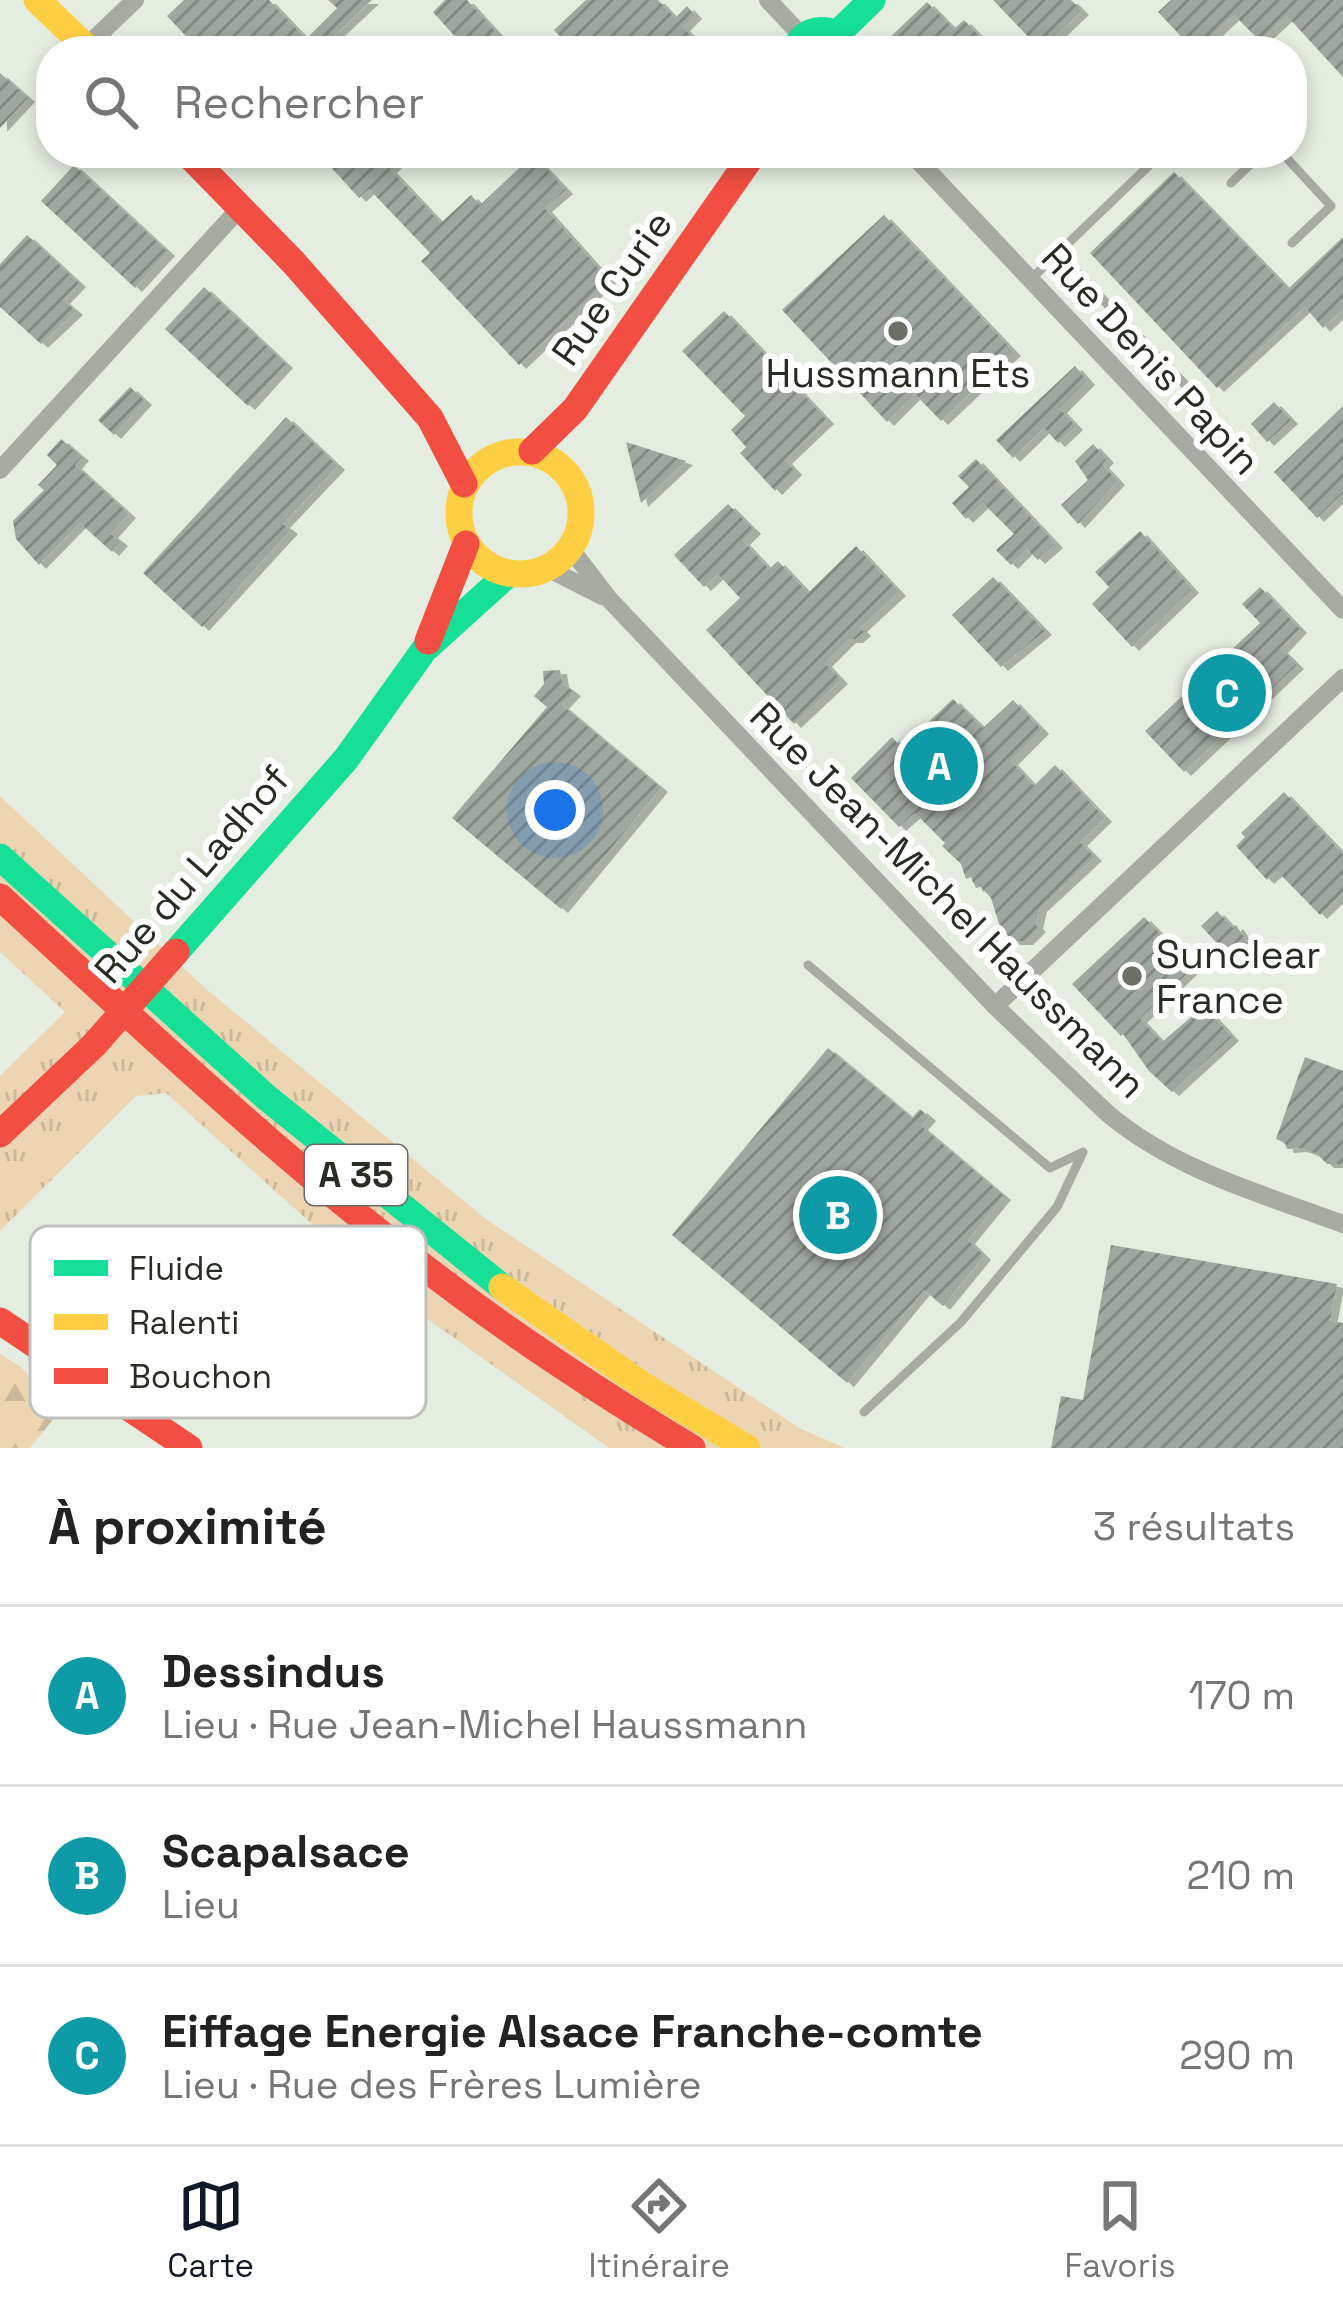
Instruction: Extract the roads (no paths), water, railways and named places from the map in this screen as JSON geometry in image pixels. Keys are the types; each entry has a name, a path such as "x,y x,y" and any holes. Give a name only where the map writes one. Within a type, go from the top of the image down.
{"main road":[{"path":"37,0 74,36"},
{"path":"847,36 872,0"},
{"path":"202,168 294,263 430,418 464,484"},
{"name":"Rue Curie","path":"532,452 575,409 744,168"},
{"name":"Rue Curie","path":"567,472 575,409"},
{"path":"430,418 491,457"},
{"path":"532,452 567,472 578,490 579,530 570,548 548,568 508,574 484,564 466,544 457,514 464,484 491,457 532,452"},
{"name":"Rue du Ladhof","path":"424,650 466,544"},
{"name":"Rue du Ladhof","path":"0,1134 94,1045 346,759 424,650 508,574"},
{"name":"A 35","path":"0,857 274,1106 420,1226"},
{"name":"A 35","path":"0,897 209,1087 375,1226"},
{"name":"A 35","path":"426,1231 602,1358 747,1448"},
{"name":"A 35","path":"426,1268 514,1334 692,1448"},
{"path":"0,1322 30,1342"},
{"path":"143,1418 188,1448"}],"street":[{"path":"100,36 135,0"},
{"path":"768,0 793,36"},
{"name":"Rue Denis Papin","path":"925,168 1343,610"},
{"path":"0,470 240,208"},
{"name":"Rue Jean-Michel Haussmann","path":"570,548 609,599 995,1006 1122,1126 1212,1176 1343,1224"},
{"name":"Rue Jean-Michel Haussmann","path":"548,568 609,599"},
{"path":"995,1006 1343,678"}],"lane":[{"path":"1030,280 1146,168"},
{"path":"1231,183 1246,168"},
{"path":"1296,168 1331,206"},
{"path":"1292,243 1343,194"},
{"path":"1058,253 1199,399"},
{"path":"808,965 1051,1168 1083,1152 1057,1208 961,1322 863,1412"}],"place":[{"name":"Hussmann Ets","path":"898,331"},
{"name":"Eiffage Energie Alsace Franche-comte","path":"1227,693"},
{"name":"Dessindus","path":"939,766"},
{"name":"Sunclear France","path":"1132,976"},
{"name":"Scapalsace","path":"838,1215"}]}
